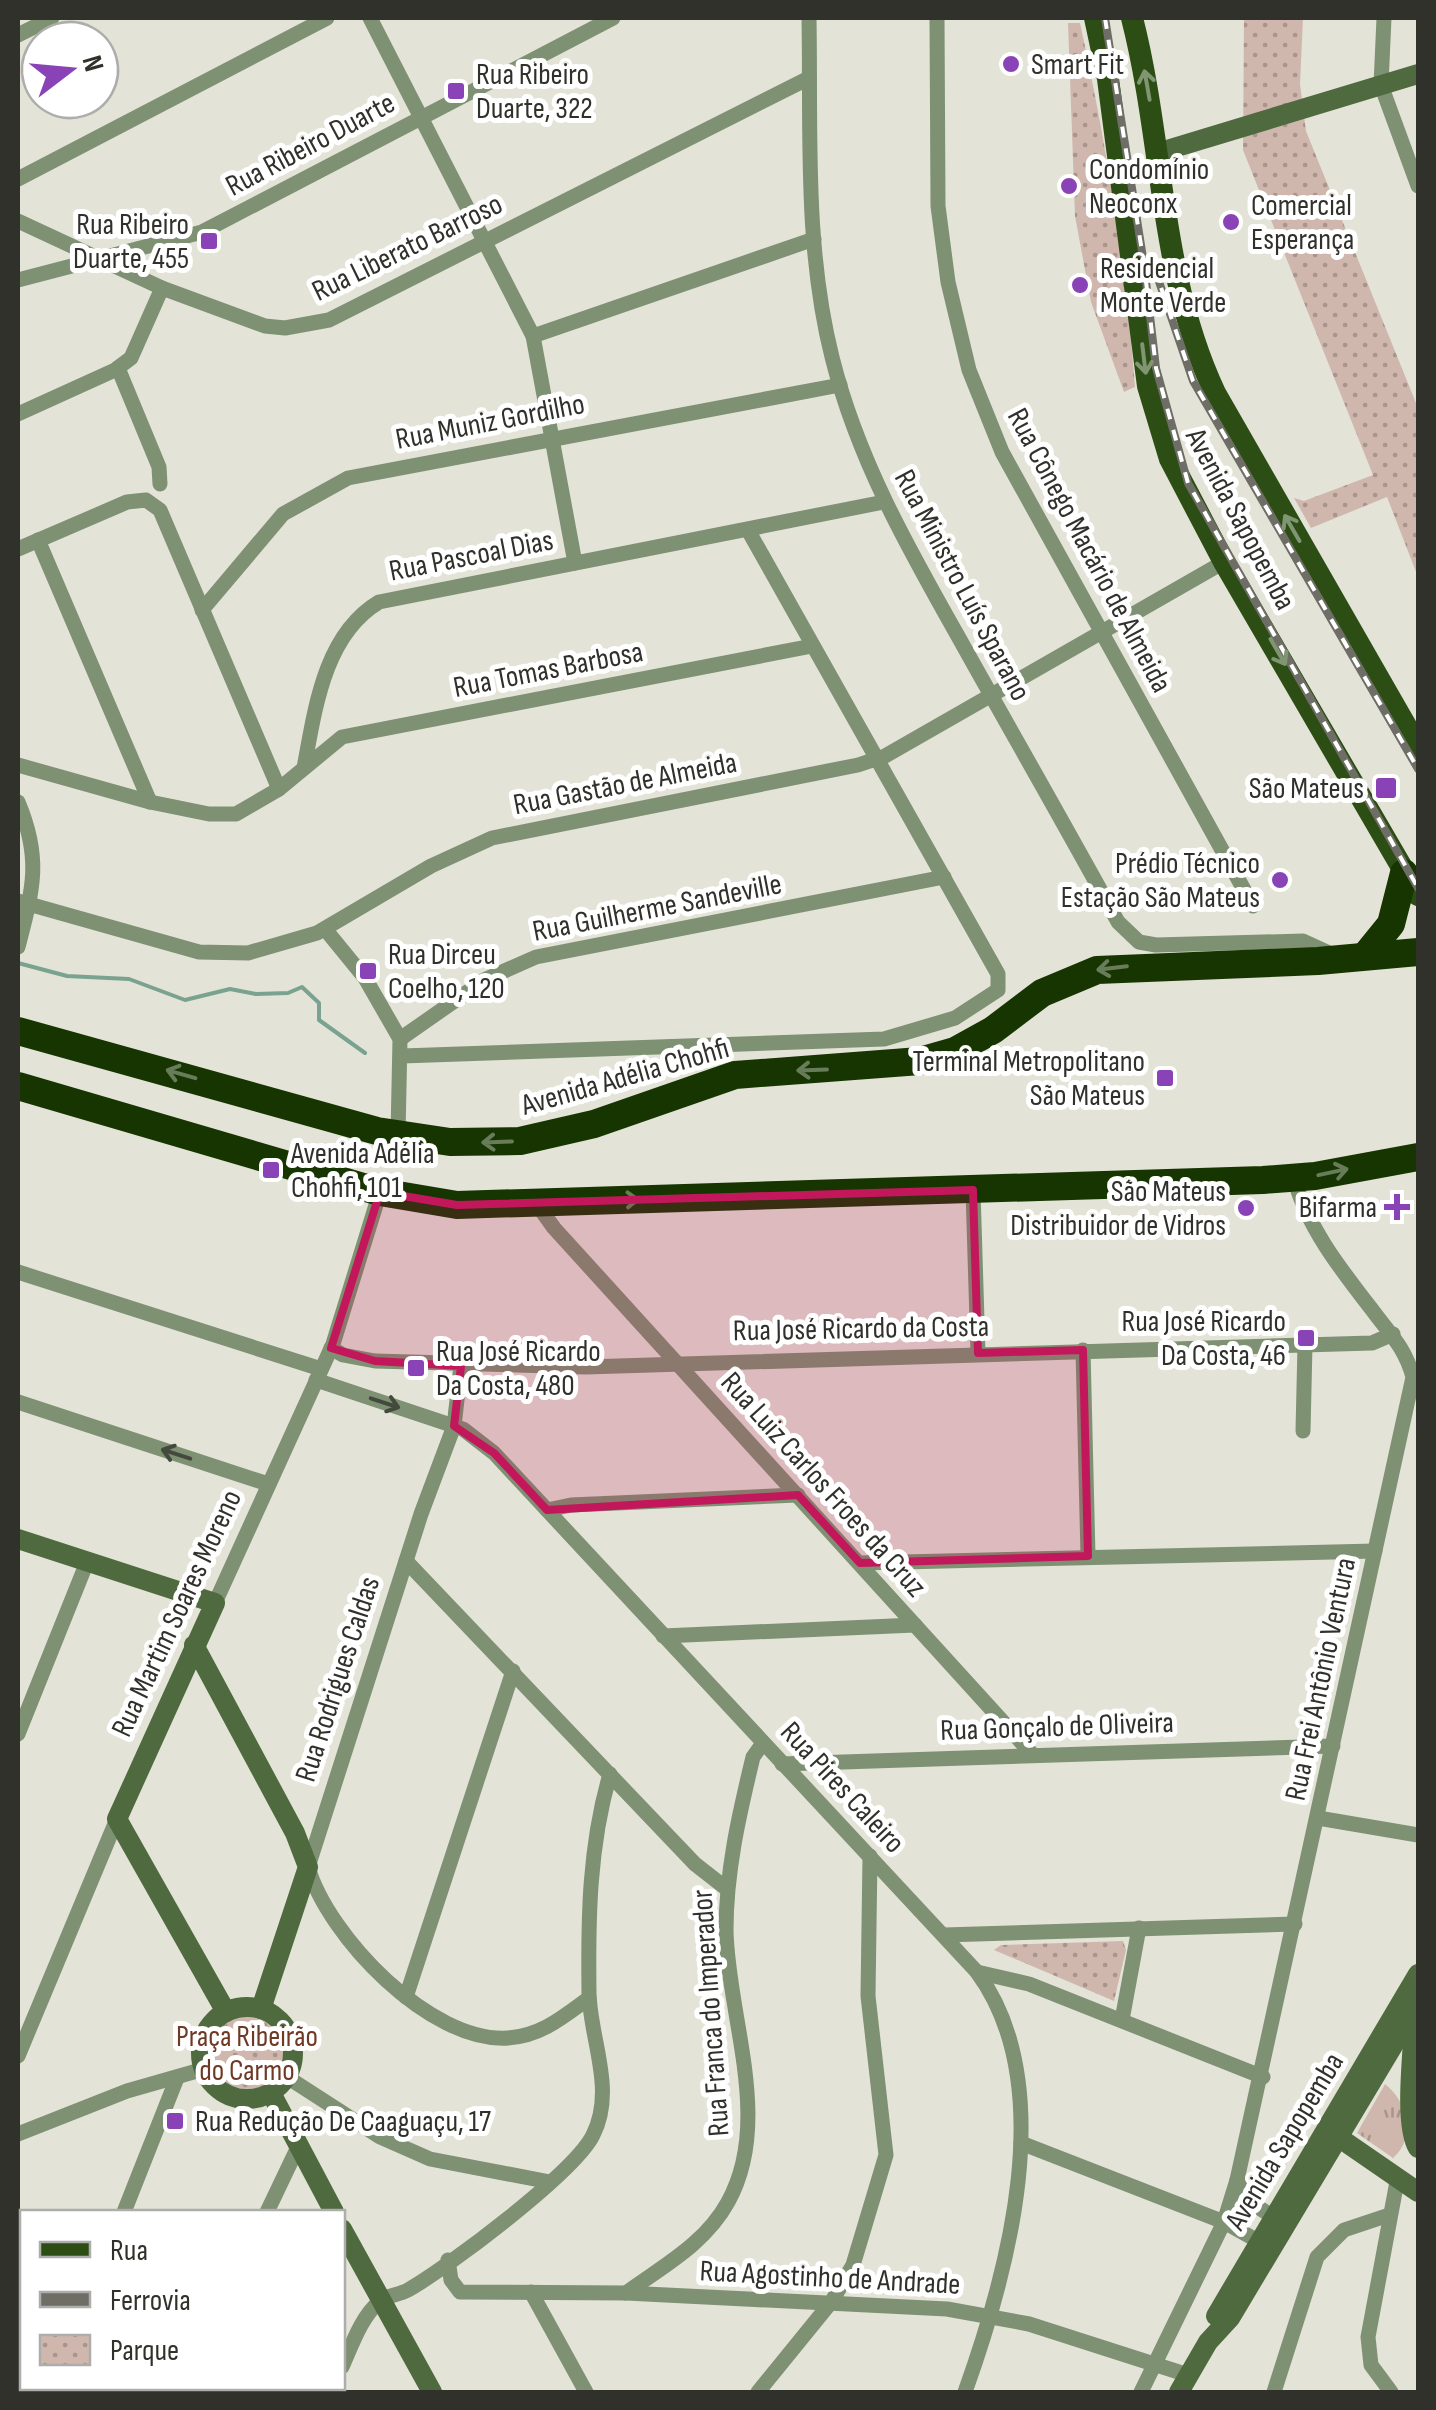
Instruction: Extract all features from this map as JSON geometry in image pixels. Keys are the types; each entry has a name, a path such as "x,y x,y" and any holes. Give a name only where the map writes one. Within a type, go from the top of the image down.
{"highway":[{"path":"1353,958 1391,924 1411,884"},
{"name":"Avenida Adélia Chohfi","path":"18,1031 398,1134 450,1142 520,1141 594,1124 735,1075 920,1061 955,1051 993,1030 1042,993 1097,970 1418,952"},
{"path":"18,1086 380,1192 457,1205 1294,1178 1418,1156"}],"main road":[{"name":"Avenida Sapopemba","path":"1095,18 1109,89 1155,418 1170,460 1224,562 1411,884"},
{"name":"Avenida Sapopemba","path":"1132,18 1157,153 1171,261 1204,368 1418,747"},
{"path":"1109,89 1131,146 1144,155 1157,153"}],"street":[{"path":"18,36 52,18"},
{"path":"18,178 327,18"},
{"path":"370,18 532,336 575,562"},
{"name":"Rua Ribeiro Duarte","path":"18,280 202,232 613,18"},
{"name":"Rua Ministro Luís Sparano","path":"809,18 808,150 814,239 822,312 840,384 884,502 1118,922 1138,942 1302,942 1353,958"},
{"name":"Rua Cônego Macário de Almeida","path":"938,18 938,206 948,282 968,370 1002,452 1252,906"},
{"path":"1384,18 1381,85 1418,186"},
{"path":"1157,153 1418,74"},
{"name":"Rua Liberato Barroso","path":"18,221 162,288 265,326 307,326 329,320 809,78"},
{"path":"532,336 814,239"},
{"path":"18,414 118,368 140,343 162,288"},
{"path":"118,368 159,467 160,484"},
{"name":"Rua Muniz Gordilho","path":"202,610 261,535 283,514 328,487 424,460 840,384"},
{"path":"18,549 127,502 146,500 160,510 278,789"},
{"name":"Rua Pascoal Dias","path":"304,768 333,655 351,624 364,611 406,594 884,502"},
{"path":"401,1048 884,1040 924,1031 987,1001 998,990 998,974 748,530"},
{"path":"38,540 150,802"},
{"name":"Rua Gastão de Almeida","path":"23,903 213,954 248,953 325,929 431,866 492,838 878,758 1224,562"},
{"name":"Rua Tomas Barbosa","path":"304,768 342,738 363,732 812,646"},
{"path":"18,765 150,802 209,814 236,814 304,768"},
{"path":"18,802 35,849 18,946"},
{"name":"Rua Guilherme Sandeville","path":"401,1048 486,979 536,957 944,876"},
{"path":"325,929 365,978 401,1048 398,1134"},
{"name":"Rua Frei Antônio Ventura","path":"1141,2392 1224,2222 1236,2180 1263,2077 1413,1377 1405,1348 1303,1210 1294,1178"},
{"path":"974,1190 978,1353"},
{"name":"Rua Martim Soares Moreno","path":"18,2056 194,1645 332,1348 380,1192"},
{"name":"Rua Luiz Carlos Froes da Cruz","path":"536,1203 554,1228 1033,1755"},
{"name":"Rua Pires Caleiro","path":"18,1272 454,1426 494,1453 977,1972 995,1997 1007,2028 1022,2143 1016,2198 989,2315 965,2392"},
{"name":"Rua José Ricardo da Costa","path":"332,1348 343,1355 376,1361 586,1367 674,1361 1372,1343 1393,1334"},
{"path":"1303,1431 1305,1345"},
{"path":"1083,1350 1088,1556"},
{"name":"Rua Rodrigues Caldas","path":"261,2009 454,1426 461,1366"},
{"path":"18,1402 268,1484"},
{"path":"547,1510 571,1505 798,1496"},
{"path":"18,1538 215,1603"},
{"path":"860,1564 1375,1551"},
{"path":"18,1734 87,1562"},
{"path":"406,1562 695,1864 727,1890"},
{"path":"663,1636 915,1625"},
{"path":"194,1645 296,1833 320,1899 390,1986 466,2032 498,2038 548,2028 589,1998"},
{"path":"406,1997 514,1671"},
{"name":"Rua Franca do Imperador","path":"626,2294 710,2229 729,2202 746,2155 748,2124 732,2005 727,1890 753,1757 762,1743"},
{"name":"Rua Gonçalo de Oliveira","path":"782,1764 1333,1746"},
{"path":"345,2360 361,2324 381,2300 406,2292 550,2182 574,2161 594,2135 602,2080 589,1998 594,1840 610,1774"},
{"path":"1318,1818 1418,1835"},
{"path":"117,1819 226,2012"},
{"path":"758,2392 830,2302 853,2264 886,2155 868,1996 870,1856"},
{"path":"944,1935 1295,1924"},
{"path":"1122,2020 1139,1928"},
{"path":"977,1972 1029,1984 1263,2077"},
{"name":"Avenida Sapopemba","path":"1375,2064 1418,1974"},
{"path":"1391,2392 1371,2366 1368,2337 1398,2176 1416,2144 1412,2099 1417,2006"},
{"name":"Avenida Sapopemba","path":"1183,2384 1208,2342 1230,2318 1333,2133 1375,2064 1417,2006"},
{"path":"261,2009 288,2031 294,2054 287,2077 271,2094 245,2100 231,2097 210,2081 204,2069 204,2036 226,2012 261,2009"},
{"path":"1375,2064 1412,2099"},
{"path":"18,2134 126,2091 204,2069"},
{"path":"287,2077 380,2137 430,2159 550,2182"},
{"path":"125,2210 178,2078"},
{"path":"271,2094 333,2210"},
{"path":"1333,2133 1418,2192"},
{"name":"Avenida Sapopemba","path":"1208,2342 1213,2323 1258,2241 1333,2133"},
{"path":"1022,2143 1224,2222 1258,2241"},
{"path":"268,2210 298,2147"},
{"path":"1236,2180 1246,2199 1273,2217"},
{"path":"1274,2392 1316,2257 1344,2230 1389,2215"},
{"path":"345,2234 432,2392"},
{"name":"Rua Agostinho de Andrade","path":"448,2260 451,2280 460,2292 830,2302 989,2315 1157,2362 1183,2384"},
{"path":"532,2292 586,2392"}],"highlighted area":[{"path":"973,1190 978,1353 1083,1350 1088,1556 860,1563 798,1495 547,1510 494,1453 454,1426 461,1366 375,1361 331,1348 380,1192 457,1205"}],"green space":[{"path":"1244,18 1303,18 1300,84 1306,131 1418,408 1418,577 1387,497 1311,528 1294,498 1304,501 1373,475 1243,150"},
{"path":"1068,23 1080,23 1114,204 1135,387 1124,392 1091,302 1075,216"},
{"path":"1123,1941 1126,1950 1114,2001 994,1950 1001,1945"},
{"name":"Praça Ribeirão do Carmo","path":"247,2017 272,2028 283,2053 272,2078 247,2089 222,2078 211,2053 222,2028"},
{"path":"1385,2084 1399,2100 1406,2119 1405,2140 1393,2158 1357,2133"}],"waterway":[{"path":"18,963 67,976 129,979 185,1000 230,989 256,994 288,993 302,987 319,1003 319,1020 365,1053"}],"railway":[{"path":"1105,18 1144,264 1156,368 1188,483 1418,888"},
{"path":"1154,267 1193,381 1418,769"}],"place":[{"name":"Smart Fit","path":"1011,64"},
{"name":"Rua Ribeiro Duarte, 322","path":"456,91"},
{"name":"Condomínio Neoconx","path":"1069,186"},
{"name":"Comercial Esperança","path":"1231,222"},
{"name":"Rua Ribeiro Duarte, 455","path":"209,241"},
{"name":"Residencial Monte Verde","path":"1080,285"},
{"name":"São Mateus","path":"1386,788"},
{"name":"Prédio Técnico Estação São Mateus","path":"1280,880"},
{"name":"Rua Dirceu Coelho, 120","path":"368,971"},
{"name":"Terminal Metropolitano São Mateus","path":"1165,1078"},
{"name":"Avenida Adélia Chohfi, 101","path":"271,1170"},
{"name":"Bifarma","path":"1397,1207"},
{"name":"São Mateus Distribuidor de Vidros","path":"1246,1208"},
{"name":"Rua José Ricardo Da Costa, 46","path":"1306,1338"},
{"name":"Rua José Ricardo Da Costa, 480","path":"416,1368"},
{"name":"Rua Redução De Caaguaçu, 17","path":"175,2121"}]}
